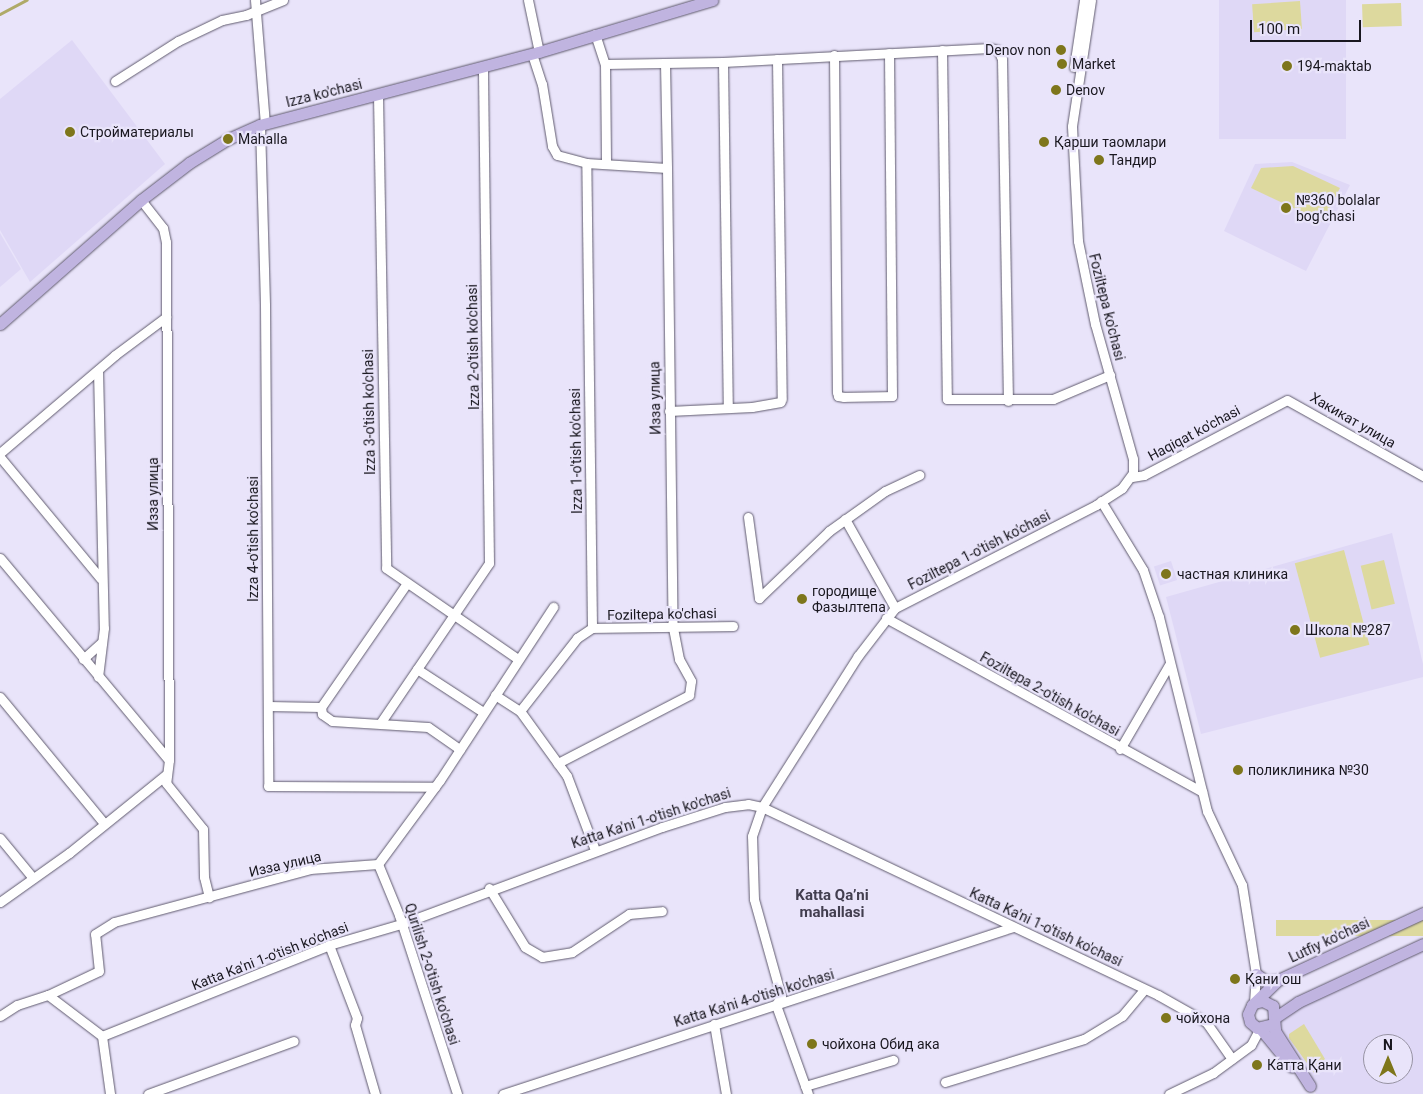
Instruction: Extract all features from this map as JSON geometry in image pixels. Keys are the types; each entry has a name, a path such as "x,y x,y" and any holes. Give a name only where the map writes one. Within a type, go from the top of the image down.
{"main road":[{"name":"Izza ko'chasi","path":"0,324 141,200 202,154 263,125 536,53 712,0"},
{"name":"Lutfiy ko'chasi","path":"1254,1004 1278,980 1423,913"},
{"path":"1260,1028 1275,1021 1298,1002 1423,944"},
{"path":"1256,974 1266,981 1278,980"},
{"path":"1263,1001 1272,1004 1275,1021 1313,1090 1269,1042 1260,1028 1249,1018 1254,1004 1263,1001"}],"street":[{"name":"Izza 4-o'tish ko'chasi","path":"255,0 263,125 268,786 435,787"},
{"path":"115,81 178,41 222,20 257,11 283,0"},
{"path":"528,0 554,152 561,158 586,162 667,168"},
{"name":"Foziltepa ko'chasi","path":"1084,0 1074,52 1072,147 1078,241 1088,297 1133,459 1132,478"},
{"name":"Foziltepa ko'chasi","path":"1074,100 1091,0"},
{"path":"595,34 605,64 606,164"},
{"path":"605,64 723,62 990,48 998,50 1002,59 1008,401"},
{"path":"942,50 947,398 1008,401 1058,398 1110,375"},
{"path":"834,55 838,396 892,396 889,53"},
{"path":"669,410 728,407 781,400 777,59"},
{"path":"723,62 728,407"},
{"name":"Изза улица","path":"558,764 689,695 691,681 679,659 673,628 665,63"},
{"name":"Izza 2-o'tish ko'chasi","path":"381,722 417,669 456,617 489,563 483,67"},
{"name":"Izza 3-o'tish ko'chasi","path":"378,95 386,568 518,660"},
{"name":"Izza 1-o'tish ko'chasi","path":"586,162 592,628"},
{"name":"Изза улица","path":"141,200 162,228 166,317 169,760 167,774"},
{"path":"101,580 0,455 98,370 166,317"},
{"path":"98,370 102,642 98,676"},
{"name":"Хакикат улица","path":"1268,408 1283,400 1291,401 1423,476"},
{"name":"Haqiqat ko'chasi","path":"1132,478 1144,476 1268,408"},
{"path":"748,518 759,598 806,550 846,519 885,491 919,475"},
{"path":"1132,478 1118,491 1101,501 1142,566 1170,663 1211,824 1242,885 1256,974 1254,1004"},
{"name":"Foziltepa 1-o'tish ko'chasi","path":"776,1005 781,996 754,899 752,836 762,807 858,656 895,608 1101,501"},
{"path":"846,519 895,608"},
{"path":"0,558 169,760"},
{"path":"407,583 321,707 322,714 332,721 381,722 428,726 460,748"},
{"path":"378,864 435,787 553,607"},
{"name":"Foziltepa 2-o'tish ko'chasi","path":"886,618 1202,792"},
{"name":"Foziltepa ko'chasi","path":"592,628 733,626"},
{"path":"520,711 577,638 592,628"},
{"path":"83,658 102,642"},
{"path":"1120,748 1170,663"},
{"path":"417,669 483,712"},
{"path":"495,695 520,711 567,776 595,850"},
{"path":"0,696 104,823"},
{"path":"268,706 321,707"},
{"path":"0,902 167,774"},
{"path":"167,774 166,783 202,829 204,877 209,897"},
{"name":"Katta Ka'ni 1-o'tish ko'chasi","path":"102,1036 329,945 401,924 489,888 595,850 725,807 748,804 762,807 1013,928 1145,989 1206,1022 1232,1059"},
{"path":"0,838 33,878"},
{"name":"Изза улица","path":"48,995 99,971 95,934 114,922 310,870 378,864"},
{"name":"Qurilish 2-o'tish ko'chasi","path":"378,864 401,924 457,1094"},
{"path":"489,888 525,947 542,957 572,952 629,914 662,911"},
{"name":"Katta Ka'ni 4-o'tish ko'chasi","path":"502,1094 1013,928"},
{"path":"329,945 357,1018 355,1025 375,1094"},
{"path":"1256,974 1272,1004"},
{"path":"944,1082 1084,1039 1122,1016 1145,989"},
{"path":"0,1016 16,1005 48,995 102,1036 110,1094"},
{"path":"776,1005 807,1090 893,1060"},
{"path":"714,1024 726,1094"},
{"path":"1169,1094 1201,1080 1232,1059 1251,1045 1260,1028"},
{"path":"148,1094 294,1041"},
{"path":"1251,1045 1269,1042"}],"shaded area":[{"name":"194-maktab","path":"1219,0 1346,0 1346,139 1219,139"},
{"path":"1300,1 1302,29 1254,32 1252,4"},
{"path":"1401,3 1402,26 1363,27 1362,4"},
{"name":"Стройматериалы","path":"72,40 165,164 30,282 0,230 0,99"},
{"name":"№360 bolalar bog'chasi","path":"1292,162 1350,185 1306,271 1224,231 1255,164"},
{"path":"1293,166 1340,188 1323,222 1251,188 1261,168"},
{"path":"0,233 21,269 0,287"},
{"name":"Школа №287","path":"1392,533 1423,664 1423,677 1201,734 1166,597"},
{"path":"1344,550 1369,645 1320,658 1295,563"},
{"path":"1384,560 1395,604 1372,609 1361,566"},
{"name":"частная клиника","path":"1171,561 1177,580 1160,586 1154,567"},
{"path":"1276,920 1423,920 1423,936 1276,936"},
{"path":"1423,944 1423,1094 1316,1094 1279,1038 1276,1019"},
{"path":"1304,1024 1325,1059 1314,1073 1289,1038 1289,1034"}],"waterway":[{"path":"0,14 26,0"}],"place":[{"name":"Denov non","path":"1061,50"},
{"name":"Market","path":"1062,64"},
{"name":"194-maktab","path":"1287,66"},
{"name":"Denov","path":"1056,90"},
{"name":"Стройматериалы","path":"70,132"},
{"name":"Mahalla","path":"228,139"},
{"name":"Қарши таомлари","path":"1044,142"},
{"name":"Тандир","path":"1099,160"},
{"name":"№360 bolalar bog'chasi","path":"1286,208"},
{"name":"частная клиника","path":"1166,574"},
{"name":"городище Фазылтепа","path":"802,599"},
{"name":"Школа №287","path":"1295,630"},
{"name":"поликлиника №30","path":"1238,770"},
{"name":"Қани ош","path":"1235,979"},
{"name":"чойхона","path":"1166,1018"},
{"name":"чойхона Обид ака","path":"812,1044"},
{"name":"Катта Қани","path":"1257,1065"}],"district":[{"name":"Katta Qaʼni mahallasi","path":"832,904"}]}
